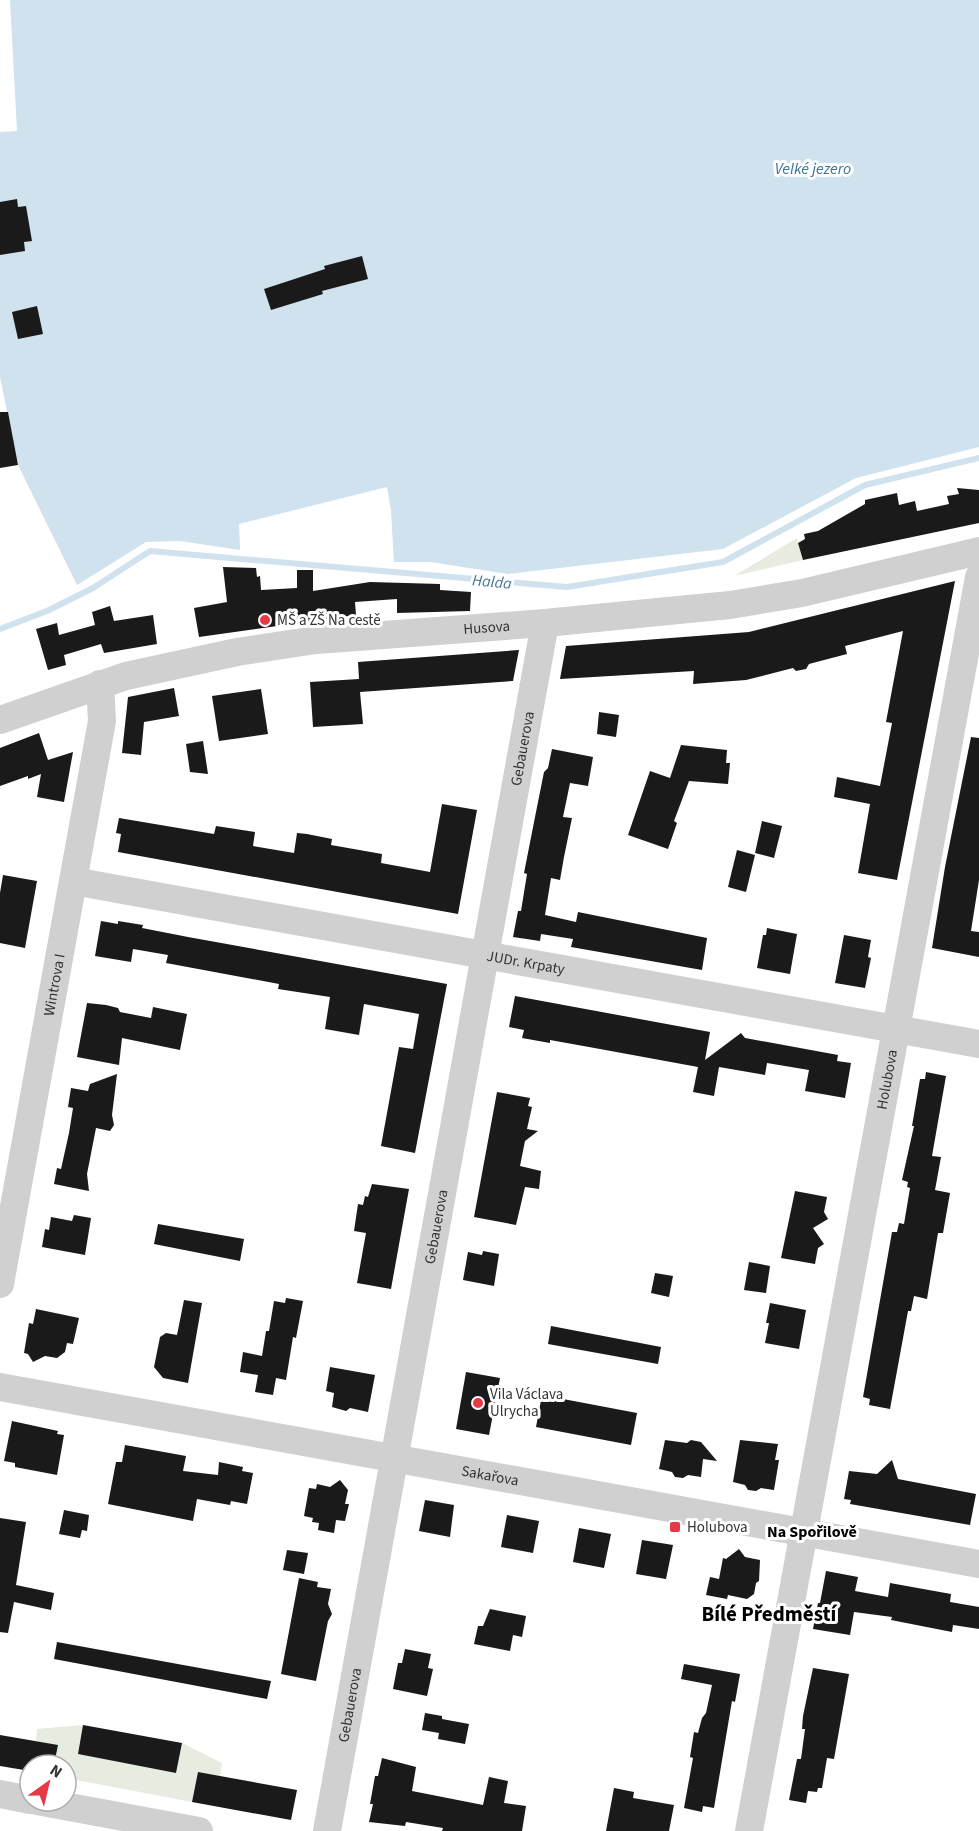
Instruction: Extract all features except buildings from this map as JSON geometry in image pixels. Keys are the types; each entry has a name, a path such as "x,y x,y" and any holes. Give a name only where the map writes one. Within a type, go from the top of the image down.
{"street":[{"name":"Husova","path":"0,720 100,684 198,659 294,642 545,623 730,605 767,600 979,551"},
{"name":"Holubova","path":"749,1831 979,577"},
{"name":"Gebauerova","path":"327,1831 545,623"},
{"name":"Wintrova I","path":"0,1284 102,721 100,684"},
{"name":"JUDr. Krpaty","path":"73,881 979,1044"},
{"name":"Sakařova","path":"0,1387 979,1564"},
{"path":"0,1794 18,1798"},
{"path":"78,1809 199,1831"}],"shaded area":[{"path":"797,538 803,560 734,576"},
{"path":"83,1725 78,1754 57,1753 58,1746 36,1741 37,1729"},
{"path":"182,1743 222,1763 220,1776 198,1772 192,1802 78,1780 78,1754 176,1773"}],"water":[{"name":"Velké jezero","path":"10,0 979,0 979,447 856,478 723,549 508,574 430,562 394,562 387,487 239,524 240,550 180,541 146,542 77,585 18,465 0,377 0,132 17,131"}],"waterway":[{"name":"Halda","path":"0,629 47,611 93,588 150,551 567,587 723,562 865,485 979,458"}],"place":[{"name":"MŠ a ZŠ Na cestě","path":"265,620"},
{"name":"Vila Václava Ulrycha","path":"478,1403"},
{"name":"Holubova","path":"675,1527"}],"district":[{"name":"Na Spořilově","path":"812,1531"},
{"name":"Bílé Předměstí","path":"769,1614"}]}
